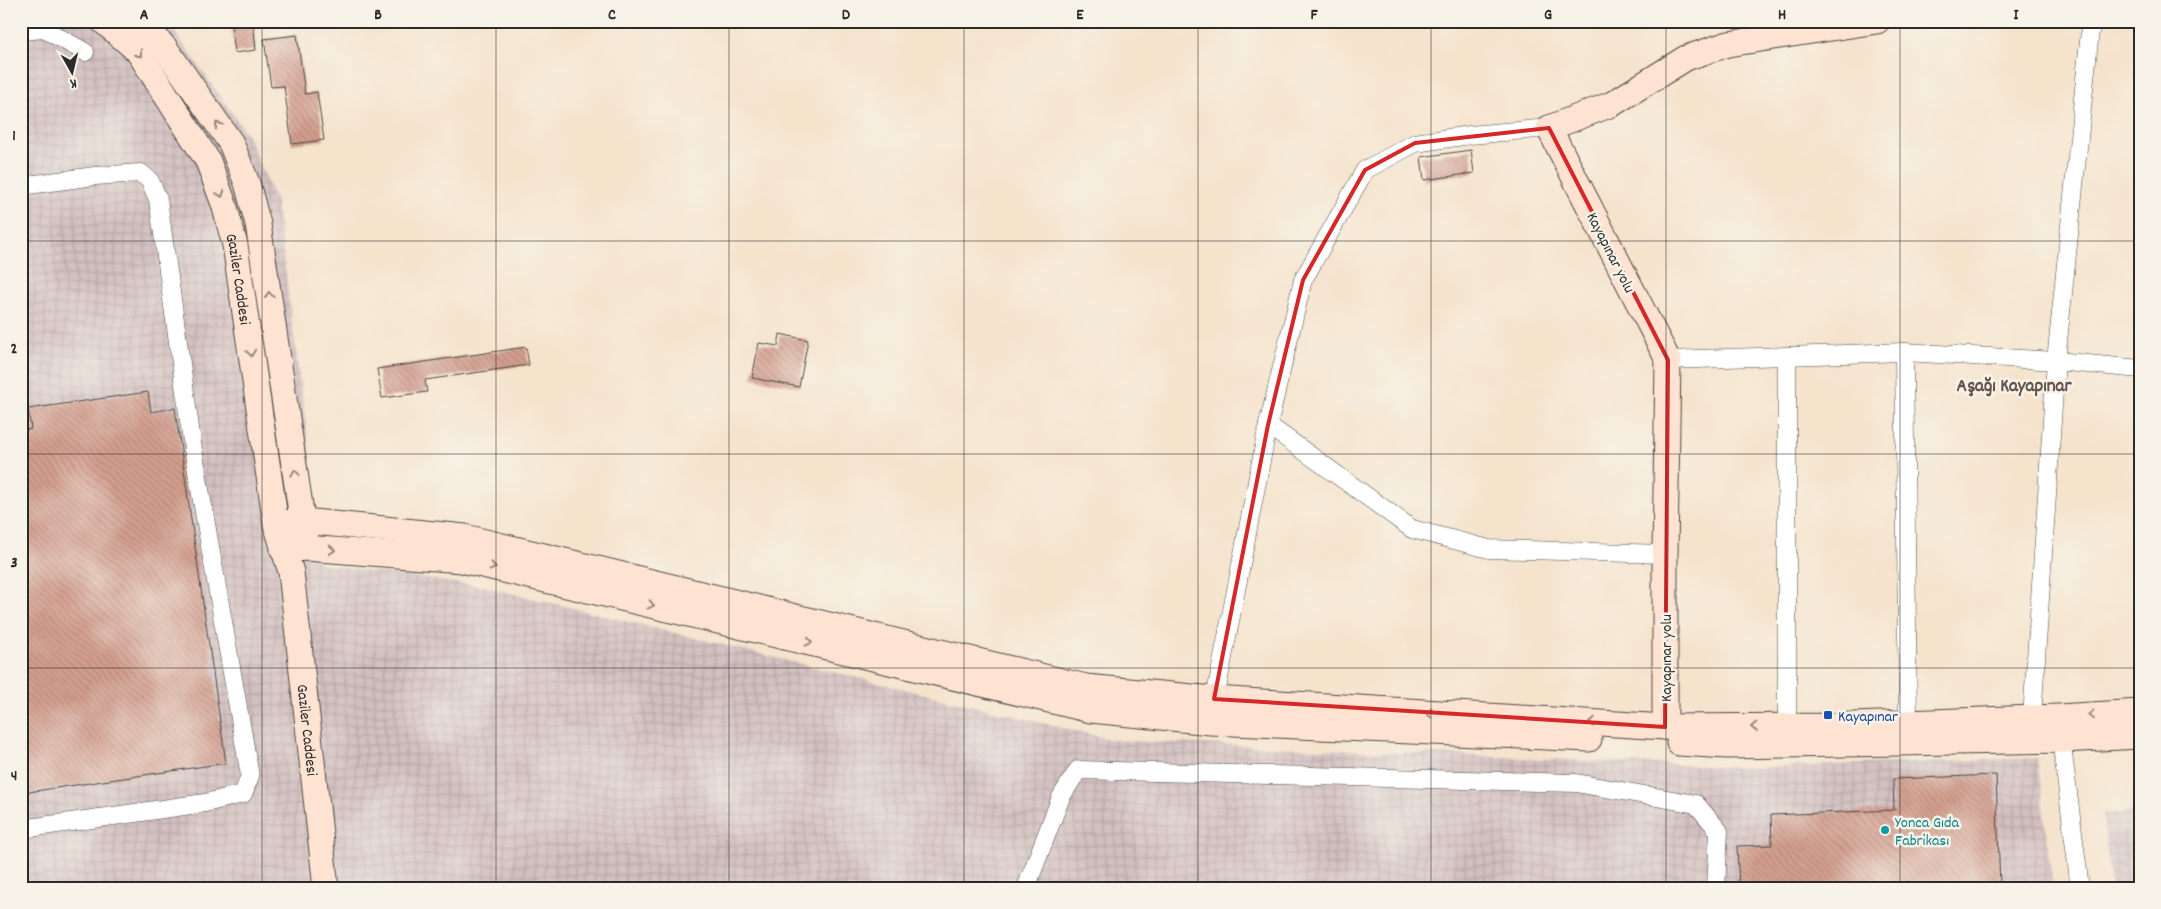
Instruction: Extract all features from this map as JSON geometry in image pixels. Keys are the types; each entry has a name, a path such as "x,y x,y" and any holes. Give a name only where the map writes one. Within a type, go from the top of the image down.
{"street":[{"name":"Gaziler Caddesi","path":"103,21 138,51 208,161 224,204 235,245 276,524 293,557"},
{"name":"Gaziler Caddesi","path":"141,21 165,48 231,143 247,183 258,224 302,522 293,557 326,888"},
{"path":"1212,711 1268,425 1302,280 1365,170 1416,143 1470,135 1549,128 1612,104 1686,58 1728,44 1877,21"},
{"path":"2032,718 2056,361 2091,21"},
{"path":"21,31 44,29 85,52"},
{"name":"Kayapınar yolu","path":"1549,128 1668,360 1664,554 1665,727"},
{"path":"21,186 95,176 141,173 150,182 158,198 194,449 250,776 244,794 48,826 29,828 21,826"},
{"path":"1904,352 1908,722"},
{"path":"1668,360 1904,352 2056,361 2140,369"},
{"path":"1787,357 1787,726"},
{"path":"1268,425 1412,529 1489,549 1664,554"},
{"path":"276,524 302,522 465,537 1086,687 1212,711 1727,746 2060,728 2140,712"},
{"path":"293,557 462,560 1091,710 1212,711 1665,727 1787,726 2032,718 2060,728 2140,736"},
{"path":"2060,728 2080,888"},
{"path":"1026,888 1061,797 1078,770 1576,783 1696,804 1719,831 1716,888"}],"highlighted area":[{"path":"1549,128 1668,360 1665,727 1214,699 1268,425 1303,280 1365,170 1415,143"}],"shaded area":[{"path":"21,21 159,21 175,32 248,136 276,202 317,511 320,564 486,587 1113,740 1748,768 2037,758 2053,888 21,888"},
{"path":"2140,811 2140,888 2111,888 2103,814"}],"building":[{"path":"253,21 256,50 235,53 231,23"},
{"path":"297,35 305,94 317,92 324,140 292,144 284,86 271,87 264,39"},
{"path":"1471,150 1474,173 1424,180 1421,157"},
{"path":"780,334 808,340 799,387 752,378 759,343 778,346"},
{"path":"526,347 529,365 425,380 427,392 382,398 377,369"},
{"path":"148,392 151,412 175,408 226,763 28,792 21,744 21,431 31,429 28,409"},
{"name":"Yonca Gıda Fabrikası","path":"1996,775 2000,888 1739,888 1737,846 1772,845 1771,815 1894,810 1893,779"}],"place":[{"name":"Kayapınar","path":"1828,715"},
{"name":"Yonca Gıda Fabrikası","path":"1885,830"}],"district":[{"name":"Aşağı Kayapınar","path":"2014,384"}]}
